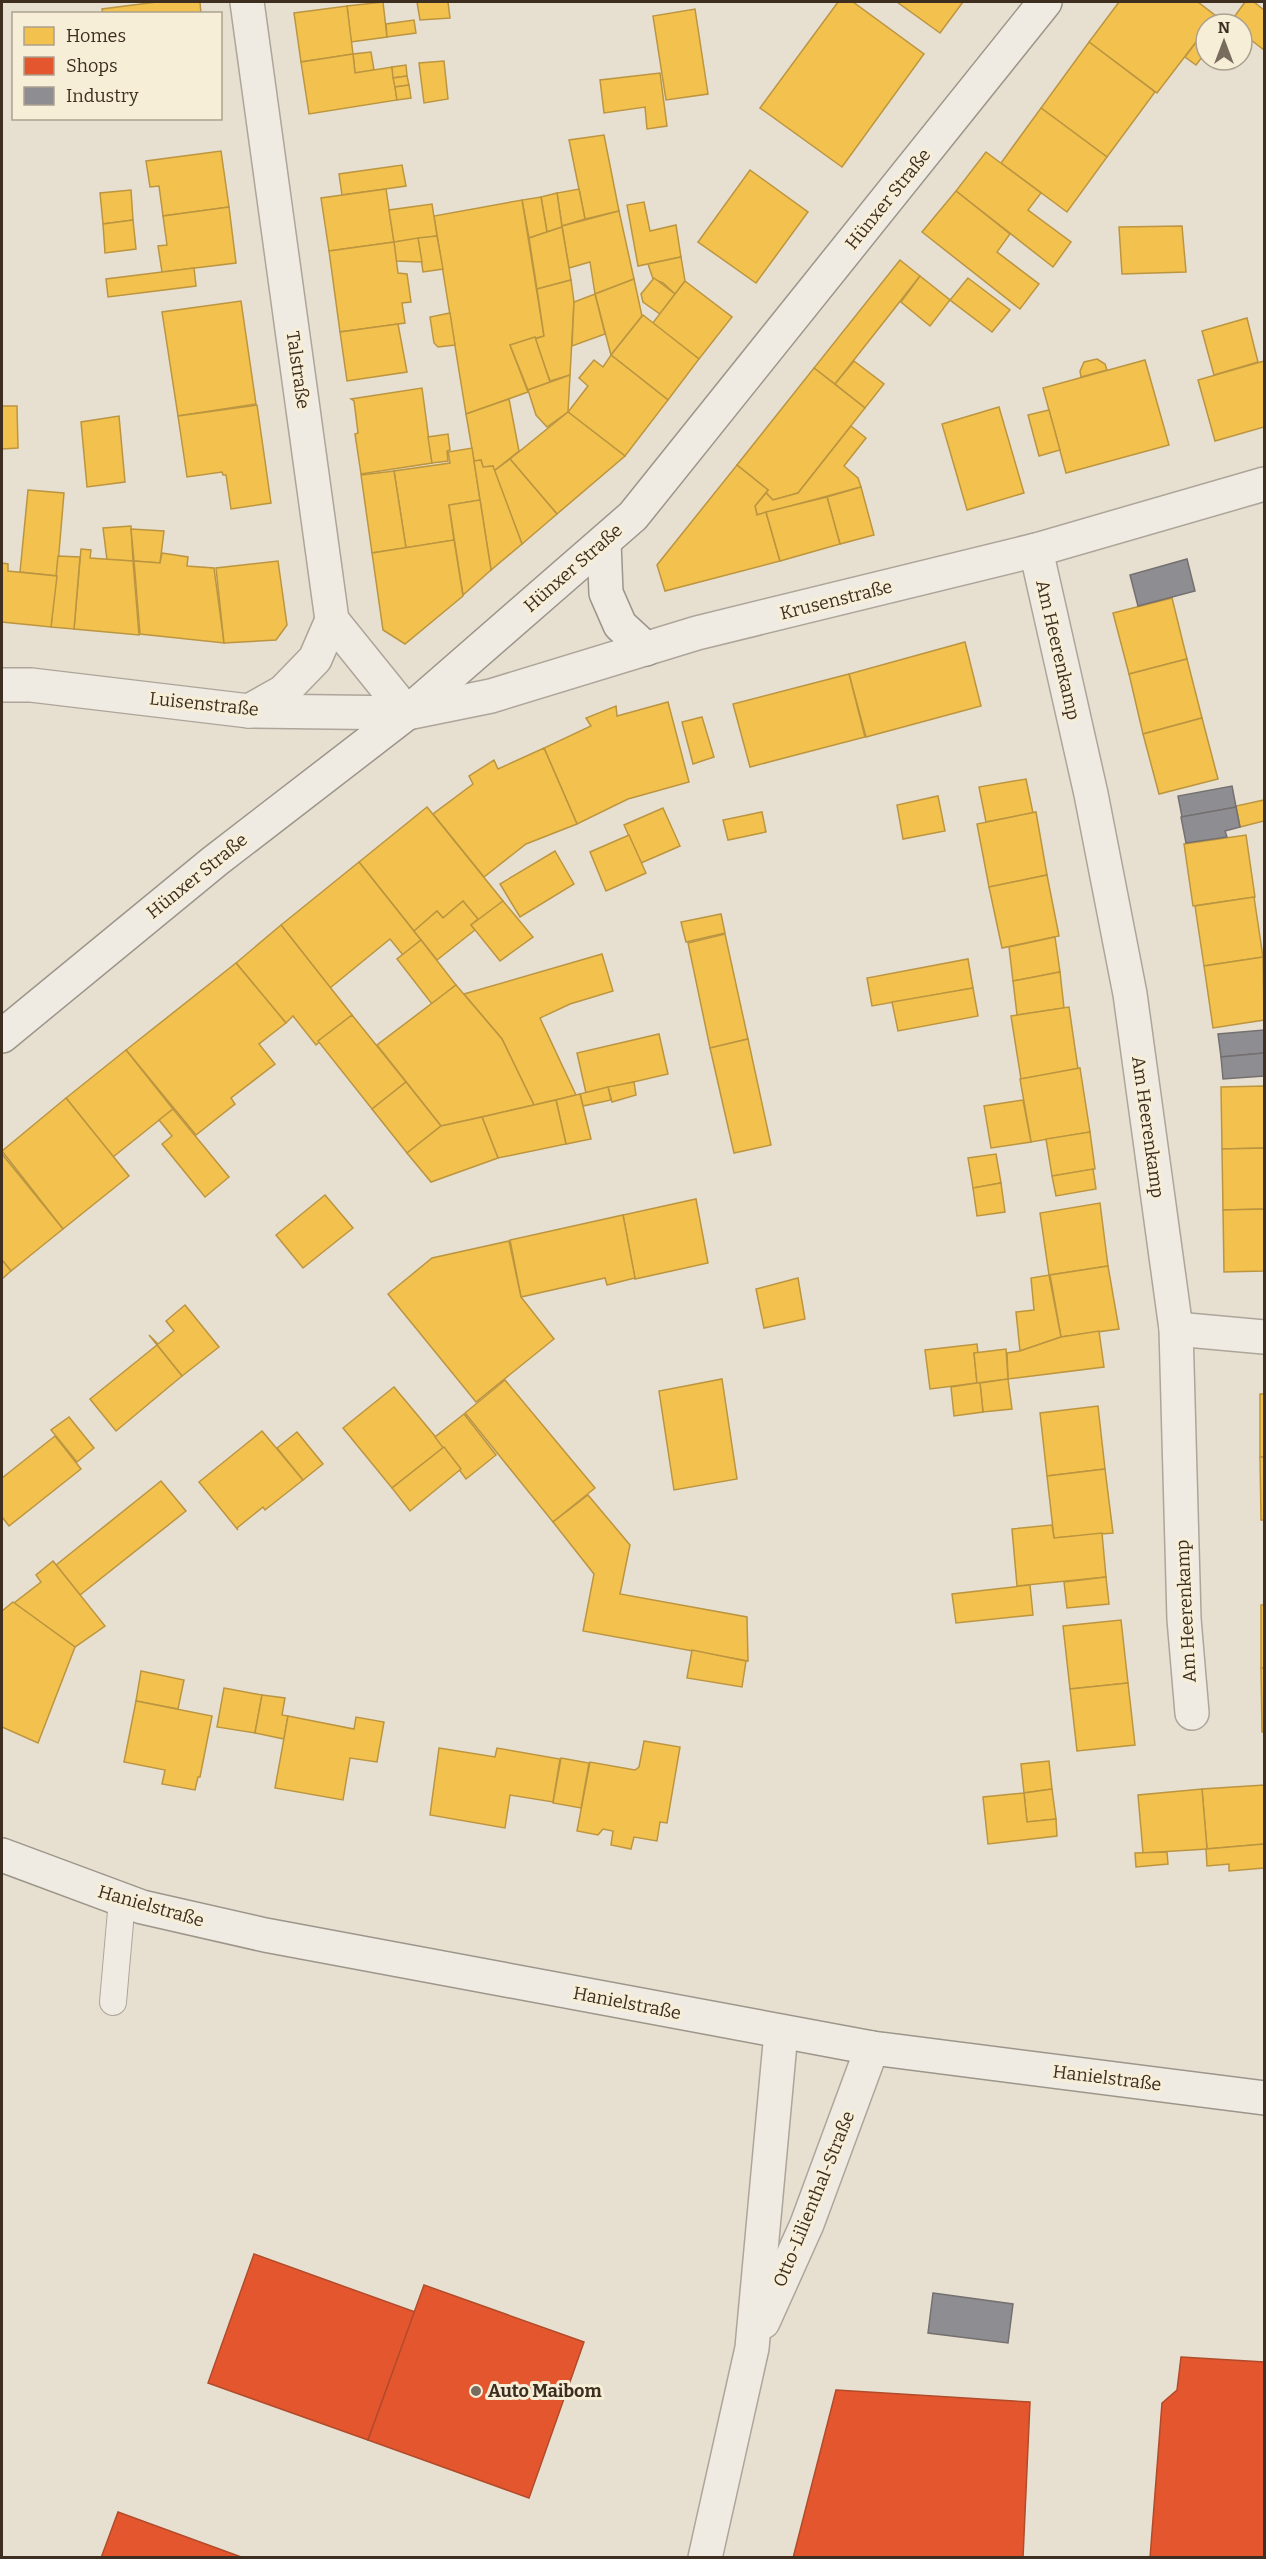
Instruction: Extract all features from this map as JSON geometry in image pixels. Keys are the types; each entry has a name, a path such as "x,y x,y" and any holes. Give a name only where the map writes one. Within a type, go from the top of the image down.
{"street":[{"name":"Talstraße","path":"247,2 332,620"},
{"name":"Hünxer Straße","path":"2,1036 215,861 407,713 603,542 640,506 1046,2"},
{"name":"Krusenstraße","path":"407,713 491,696 697,633 1036,550 1264,484"},
{"path":"603,542 606,593 620,625 646,649"},
{"name":"Am Heerenkamp","path":"1036,550 1091,794 1130,994 1176,1329 1184,1619 1192,1713"},
{"path":"249,711 283,692 315,659 332,620 407,713"},
{"name":"Luisenstraße","path":"2,685 31,685 249,711 407,713"},
{"path":"1176,1329 1264,1337"},
{"name":"Hanielstraße","path":"2,1855 142,1907 265,1935 872,2048 1264,2098"},
{"name":"Otto-Lilienthal-Straße","path":"705,2558 752,2348 781,2032"},
{"name":"Otto-Lilienthal-Straße","path":"752,2348 807,2224 872,2048"}],"lane":[{"path":"113,2002 122,1900"}],"building: Homes":[{"path":"157,2 200,2 201,12 103,12 102,9"},
{"path":"383,2 387,37 351,42 347,6"},
{"path":"417,2 448,2 450,18 420,20"},
{"path":"838,2 853,2 924,54 842,167 760,108"},
{"path":"897,2 963,2 940,33"},
{"path":"1119,2 1198,2 1211,12 1194,12 1194,45 1157,93 1089,42"},
{"path":"1245,2 1254,2 1264,10 1264,50 1254,42 1254,12 1238,12"},
{"path":"347,6 353,54 301,62 294,13"},
{"path":"695,9 708,94 666,100 653,16"},
{"path":"414,20 416,33 387,37 386,24"},
{"path":"1089,42 1155,92 1107,157 1041,108"},
{"path":"1194,45 1194,64 1185,57"},
{"path":"371,52 374,70 355,73 353,54"},
{"path":"353,54 355,73 392,67 397,100 309,114 301,62"},
{"path":"444,61 448,99 424,103 419,63"},
{"path":"406,65 407,76 393,78 392,67"},
{"path":"660,73 667,126 647,129 645,107 604,113 600,80"},
{"path":"407,76 409,85 395,87 393,78"},
{"path":"409,85 411,98 397,100 395,87"},
{"path":"1041,108 1107,157 1067,212 1001,163"},
{"path":"604,135 619,211 585,219 569,140"},
{"path":"221,151 229,207 163,216 159,186 150,187 146,161"},
{"path":"986,152 1041,193 1028,210 1071,242 1053,267 956,191"},
{"path":"402,165 406,186 342,195 339,174"},
{"path":"750,170 808,212 756,283 698,242"},
{"path":"386,189 394,242 329,251 321,198"},
{"path":"579,189 585,219 562,226 557,193"},
{"path":"131,190 133,220 103,224 100,193"},
{"path":"956,191 1010,234 997,252 1039,284 1020,309 922,232"},
{"path":"557,193 562,227 547,232 541,197"},
{"path":"541,197 547,232 529,238 522,200"},
{"path":"522,200 544,336 510,345 528,392 466,414 434,216"},
{"path":"644,202 650,231 676,225 681,257 638,266 627,205"},
{"path":"432,204 437,236 394,242 389,210"},
{"path":"229,207 236,263 162,272 158,246 167,245 163,216"},
{"path":"619,211 634,279 595,294 590,262 569,268 562,226"},
{"path":"133,220 136,249 105,253 103,224"},
{"path":"1182,226 1186,272 1122,274 1119,227"},
{"path":"562,227 571,280 537,289 529,238"},
{"path":"437,236 443,269 423,272 418,238"},
{"path":"418,238 422,262 396,261 394,242"},
{"path":"394,242 398,273 407,274 411,302 402,303 405,323 340,332 329,251"},
{"path":"681,257 685,281 675,294 663,283 653,279 648,264"},
{"path":"900,260 920,276 835,384 814,368"},
{"path":"194,268 196,286 108,297 106,279"},
{"path":"920,276 950,300 930,326 901,302"},
{"path":"654,278 675,294 660,314 643,302 641,294"},
{"path":"968,278 1010,310 992,332 950,300"},
{"path":"634,279 642,316 611,355 595,294"},
{"path":"571,280 574,302 570,375 550,381 535,339 544,336 537,289"},
{"path":"685,281 732,317 699,359 652,324"},
{"path":"595,294 605,334 572,346 574,302"},
{"path":"241,301 256,404 178,416 162,312"},
{"path":"450,313 455,345 438,347 434,343 430,317"},
{"path":"643,315 699,359 668,400 611,355"},
{"path":"1247,318 1258,362 1214,375 1202,331"},
{"path":"398,324 407,372 347,381 340,332"},
{"path":"535,337 550,382 528,390 510,345"},
{"path":"611,355 668,400 625,456 568,412 588,386 579,378 594,360 603,367"},
{"path":"1097,359 1105,364 1107,370 1081,377 1080,371 1084,362"},
{"path":"1145,360 1169,445 1066,473 1043,388"},
{"path":"854,361 884,384 865,408 835,384"},
{"path":"1264,361 1264,427 1215,441 1198,380"},
{"path":"814,368 865,408 798,493 773,500 766,493 768,490 737,465"},
{"path":"570,375 568,412 547,427 536,415 528,390"},
{"path":"422,388 432,463 361,474 355,434 358,433 354,401 351,399"},
{"path":"509,399 519,451 494,471 493,466 483,467 481,460 474,461 466,414"},
{"path":"257,405 271,503 231,509 226,475 222,472 187,477 178,416"},
{"path":"2,406 17,406 18,448 2,449"},
{"path":"999,407 1024,493 967,510 942,424"},
{"path":"1049,410 1060,450 1039,456 1028,415"},
{"path":"568,412 625,456 557,514 510,459"},
{"path":"119,416 125,482 87,487 81,422"},
{"path":"851,426 866,438 844,466 858,478 861,487 757,515 755,506 766,493 773,500 798,493"},
{"path":"448,434 450,450 447,451 448,461 432,463 428,437"},
{"path":"472,448 480,500 449,505 454,540 406,548 394,471 450,463 448,452"},
{"path":"510,459 557,514 522,544 494,471"},
{"path":"481,460 483,467 493,466 522,544 491,570 474,461"},
{"path":"737,465 768,490 755,506 757,515 766,512 780,561 665,591 657,565"},
{"path":"394,471 406,548 372,553 361,475"},
{"path":"861,487 874,535 840,544 827,497"},
{"path":"28,490 64,493 57,576 20,572"},
{"path":"827,497 840,544 780,561 766,512"},
{"path":"480,500 491,570 463,595 449,505"},
{"path":"131,526 133,561 107,560 103,528"},
{"path":"131,529 164,531 160,563 134,561"},
{"path":"454,540 463,596 405,644 383,630 372,553"},
{"path":"81,549 91,550 90,558 133,561 139,635 74,629"},
{"path":"162,553 188,557 187,566 214,568 224,643 140,634 134,561 160,563"},
{"path":"58,556 80,557 74,629 51,627"},
{"path":"278,561 287,625 276,640 224,643 216,568"},
{"path":"2,563 8,564 8,571 57,576 51,627 2,622"},
{"path":"1172,598 1187,659 1129,674 1113,613"},
{"path":"965,642 981,706 866,737 849,674"},
{"path":"1187,659 1202,718 1143,734 1129,674"},
{"path":"849,674 865,737 750,767 733,704"},
{"path":"668,702 689,782 628,799 577,824 544,748 591,726 586,718 616,706 617,716"},
{"path":"702,717 714,757 693,764 682,722"},
{"path":"1202,718 1218,779 1159,794 1143,734"},
{"path":"544,748 577,824 526,844 484,877 433,814 473,784 469,776 494,760 498,769"},
{"path":"1026,779 1033,813 986,822 979,787"},
{"path":"938,796 945,831 903,839 897,805"},
{"path":"1264,800 1264,821 1240,827 1236,806"},
{"path":"427,807 503,901 479,921 463,901 443,918 437,911 414,931 359,862"},
{"path":"663,808 680,846 641,863 624,825"},
{"path":"762,812 766,832 728,840 723,820"},
{"path":"1036,812 1047,875 989,887 977,824"},
{"path":"629,835 646,873 606,891 590,852"},
{"path":"1246,835 1255,897 1193,906 1184,844"},
{"path":"555,851 574,884 520,917 500,884"},
{"path":"359,862 421,940 403,955 390,939 330,988 281,925"},
{"path":"1047,875 1059,936 1002,948 989,887"},
{"path":"1254,897 1263,957 1204,966 1195,906"},
{"path":"463,901 478,919 471,925 475,930 437,960 414,931 437,911 443,918"},
{"path":"503,901 533,937 500,961 471,925"},
{"path":"721,914 725,933 686,942 681,922"},
{"path":"281,925 352,1015 316,1045 293,1016 286,1023 236,963"},
{"path":"725,934 748,1039 710,1048 688,943"},
{"path":"1055,937 1060,972 1013,981 1009,947"},
{"path":"421,940 456,985 432,1004 397,959"},
{"path":"602,954 613,991 570,1004 540,1018 576,1095 534,1105 502,1039 464,994"},
{"path":"1263,957 1264,1020 1213,1028 1204,966"},
{"path":"968,959 973,988 872,1006 867,978"},
{"path":"236,963 286,1023 259,1044 275,1064 231,1098 235,1104 196,1135 126,1050"},
{"path":"1060,972 1064,1008 1017,1015 1013,981"},
{"path":"456,985 502,1039 534,1105 441,1126 377,1045"},
{"path":"973,988 978,1016 898,1031 892,1002"},
{"path":"1069,1007 1078,1069 1021,1079 1011,1016"},
{"path":"352,1015 406,1082 372,1109 318,1041"},
{"path":"659,1034 668,1074 586,1093 577,1053"},
{"path":"748,1039 771,1145 734,1153 710,1048"},
{"path":"126,1050 173,1109 113,1157 66,1098"},
{"path":"1080,1068 1090,1132 1031,1142 1020,1079"},
{"path":"406,1082 441,1126 407,1153 372,1109"},
{"path":"634,1082 636,1095 612,1102 608,1087"},
{"path":"1264,1086 1264,1148 1222,1149 1221,1087"},
{"path":"608,1087 611,1100 583,1106 580,1094"},
{"path":"580,1094 591,1139 566,1144 556,1100"},
{"path":"66,1098 129,1176 63,1229 2,1151"},
{"path":"556,1100 566,1144 498,1158 482,1117"},
{"path":"1023,1100 1031,1142 991,1148 984,1106"},
{"path":"173,1109 229,1177 205,1197 162,1144 172,1136 159,1120"},
{"path":"482,1117 498,1158 431,1182 407,1153 441,1126"},
{"path":"1090,1132 1095,1169 1052,1176 1046,1139"},
{"path":"1264,1148 1264,1209 1223,1210 1222,1149"},
{"path":"2,1154 63,1229 11,1271 2,1260"},
{"path":"996,1154 1001,1183 973,1188 968,1158"},
{"path":"1093,1169 1096,1189 1056,1196 1052,1176"},
{"path":"1001,1183 1005,1212 977,1216 973,1188"},
{"path":"325,1195 353,1228 303,1268 276,1235"},
{"path":"696,1199 708,1263 635,1279 623,1215"},
{"path":"1100,1203 1108,1266 1049,1275 1040,1213"},
{"path":"1264,1209 1264,1271 1224,1272 1223,1210"},
{"path":"623,1215 635,1278 607,1285 605,1278 521,1297 510,1240"},
{"path":"509,1241 521,1297 554,1339 476,1402 388,1294 432,1258"},
{"path":"2,1260 11,1271 2,1279"},
{"path":"1108,1266 1119,1329 1061,1337 1050,1275"},
{"path":"1049,1275 1061,1337 1020,1351 1016,1312 1034,1310 1031,1278"},
{"path":"798,1278 805,1319 764,1328 756,1289"},
{"path":"185,1305 219,1347 182,1376 149,1335 158,1344 174,1331 166,1321"},
{"path":"1099,1331 1104,1367 1008,1379 1007,1353 1061,1337"},
{"path":"977,1344 978,1353 974,1353 977,1383 930,1389 925,1350"},
{"path":"157,1345 182,1376 116,1431 90,1399"},
{"path":"1006,1349 1008,1379 977,1383 974,1353"},
{"path":"722,1379 737,1479 674,1490 659,1391"},
{"path":"1008,1379 1012,1409 983,1412 980,1383"},
{"path":"505,1380 595,1488 553,1522 465,1413"},
{"path":"980,1383 983,1412 954,1416 951,1387"},
{"path":"394,1387 444,1447 392,1488 343,1428"},
{"path":"1260,1394 1264,1394 1264,1457 1260,1457"},
{"path":"1098,1406 1105,1469 1047,1476 1040,1413"},
{"path":"464,1414 496,1455 466,1479 435,1437"},
{"path":"69,1417 94,1448 77,1462 51,1430"},
{"path":"262,1431 303,1480 265,1510 263,1507 237,1528 238,1530 199,1482"},
{"path":"297,1432 323,1464 303,1480 277,1448"},
{"path":"55,1436 81,1469 9,1526 2,1517 2,1478"},
{"path":"444,1447 461,1469 410,1511 392,1488"},
{"path":"1260,1457 1264,1457 1264,1520 1261,1520"},
{"path":"1105,1469 1113,1533 1054,1538 1047,1476"},
{"path":"161,1481 186,1511 80,1595 56,1565"},
{"path":"588,1495 630,1545 620,1594 747,1617 748,1661 583,1631 594,1574 553,1522"},
{"path":"1052,1525 1054,1538 1102,1533 1106,1577 1017,1586 1012,1529"},
{"path":"53,1561 105,1626 75,1647 14,1603 41,1582 36,1575"},
{"path":"1106,1577 1109,1604 1067,1608 1064,1582"},
{"path":"1030,1585 1033,1615 956,1623 952,1594"},
{"path":"13,1602 75,1647 38,1743 2,1727 2,1611"},
{"path":"1261,1605 1264,1605 1264,1668 1261,1668"},
{"path":"1121,1620 1128,1683 1070,1689 1063,1626"},
{"path":"692,1650 746,1661 742,1687 687,1678"},
{"path":"1261,1668 1264,1668 1264,1732 1262,1732"},
{"path":"141,1671 184,1680 178,1709 136,1701"},
{"path":"1128,1683 1135,1745 1077,1751 1070,1689"},
{"path":"224,1688 262,1695 255,1733 217,1727"},
{"path":"262,1695 285,1698 282,1715 288,1716 284,1739 255,1733"},
{"path":"136,1701 212,1716 200,1777 198,1777 195,1790 162,1784 165,1770 124,1762"},
{"path":"288,1716 354,1729 356,1717 384,1722 377,1762 350,1758 343,1800 275,1788"},
{"path":"644,1741 680,1747 667,1823 660,1822 657,1841 634,1837 631,1849 611,1845 613,1831 603,1829 598,1835 577,1831 590,1762 635,1770 639,1767"},
{"path":"439,1748 495,1757 497,1748 560,1759 553,1802 510,1795 505,1828 430,1815"},
{"path":"561,1758 589,1763 581,1808 553,1803"},
{"path":"1049,1761 1052,1789 1024,1793 1021,1764"},
{"path":"1264,1785 1264,1844 1207,1849 1202,1789"},
{"path":"1052,1789 1056,1819 1027,1822 1024,1793"},
{"path":"1202,1789 1207,1849 1143,1853 1138,1795"},
{"path":"1024,1793 1027,1822 1056,1819 1057,1836 988,1844 983,1797"},
{"path":"1264,1844 1264,1868 1229,1871 1229,1864 1207,1866 1206,1849"},
{"path":"1167,1852 1168,1864 1136,1867 1135,1853"}],"building: Shops":[{"path":"254,2254 415,2312 368,2440 208,2383"},
{"name":"Auto Maibom","path":"424,2285 584,2342 529,2498 368,2440"},
{"path":"1181,2357 1264,2362 1264,2558 1150,2558 1162,2403 1177,2390"},
{"path":"836,2390 1030,2402 1023,2558 793,2558"},
{"path":"118,2512 244,2558 101,2558"}],"building: Industry":[{"path":"1187,559 1195,591 1138,606 1130,575"},
{"path":"1232,786 1236,807 1182,817 1178,796"},
{"path":"1236,807 1240,827 1225,831 1227,837 1186,843 1181,817"},
{"path":"1264,1030 1264,1053 1221,1057 1218,1034"},
{"path":"1264,1053 1264,1076 1223,1079 1221,1057"},
{"path":"933,2293 1013,2304 1008,2343 928,2333"}],"place":[{"name":"Auto Maibom","path":"476,2391"}]}
